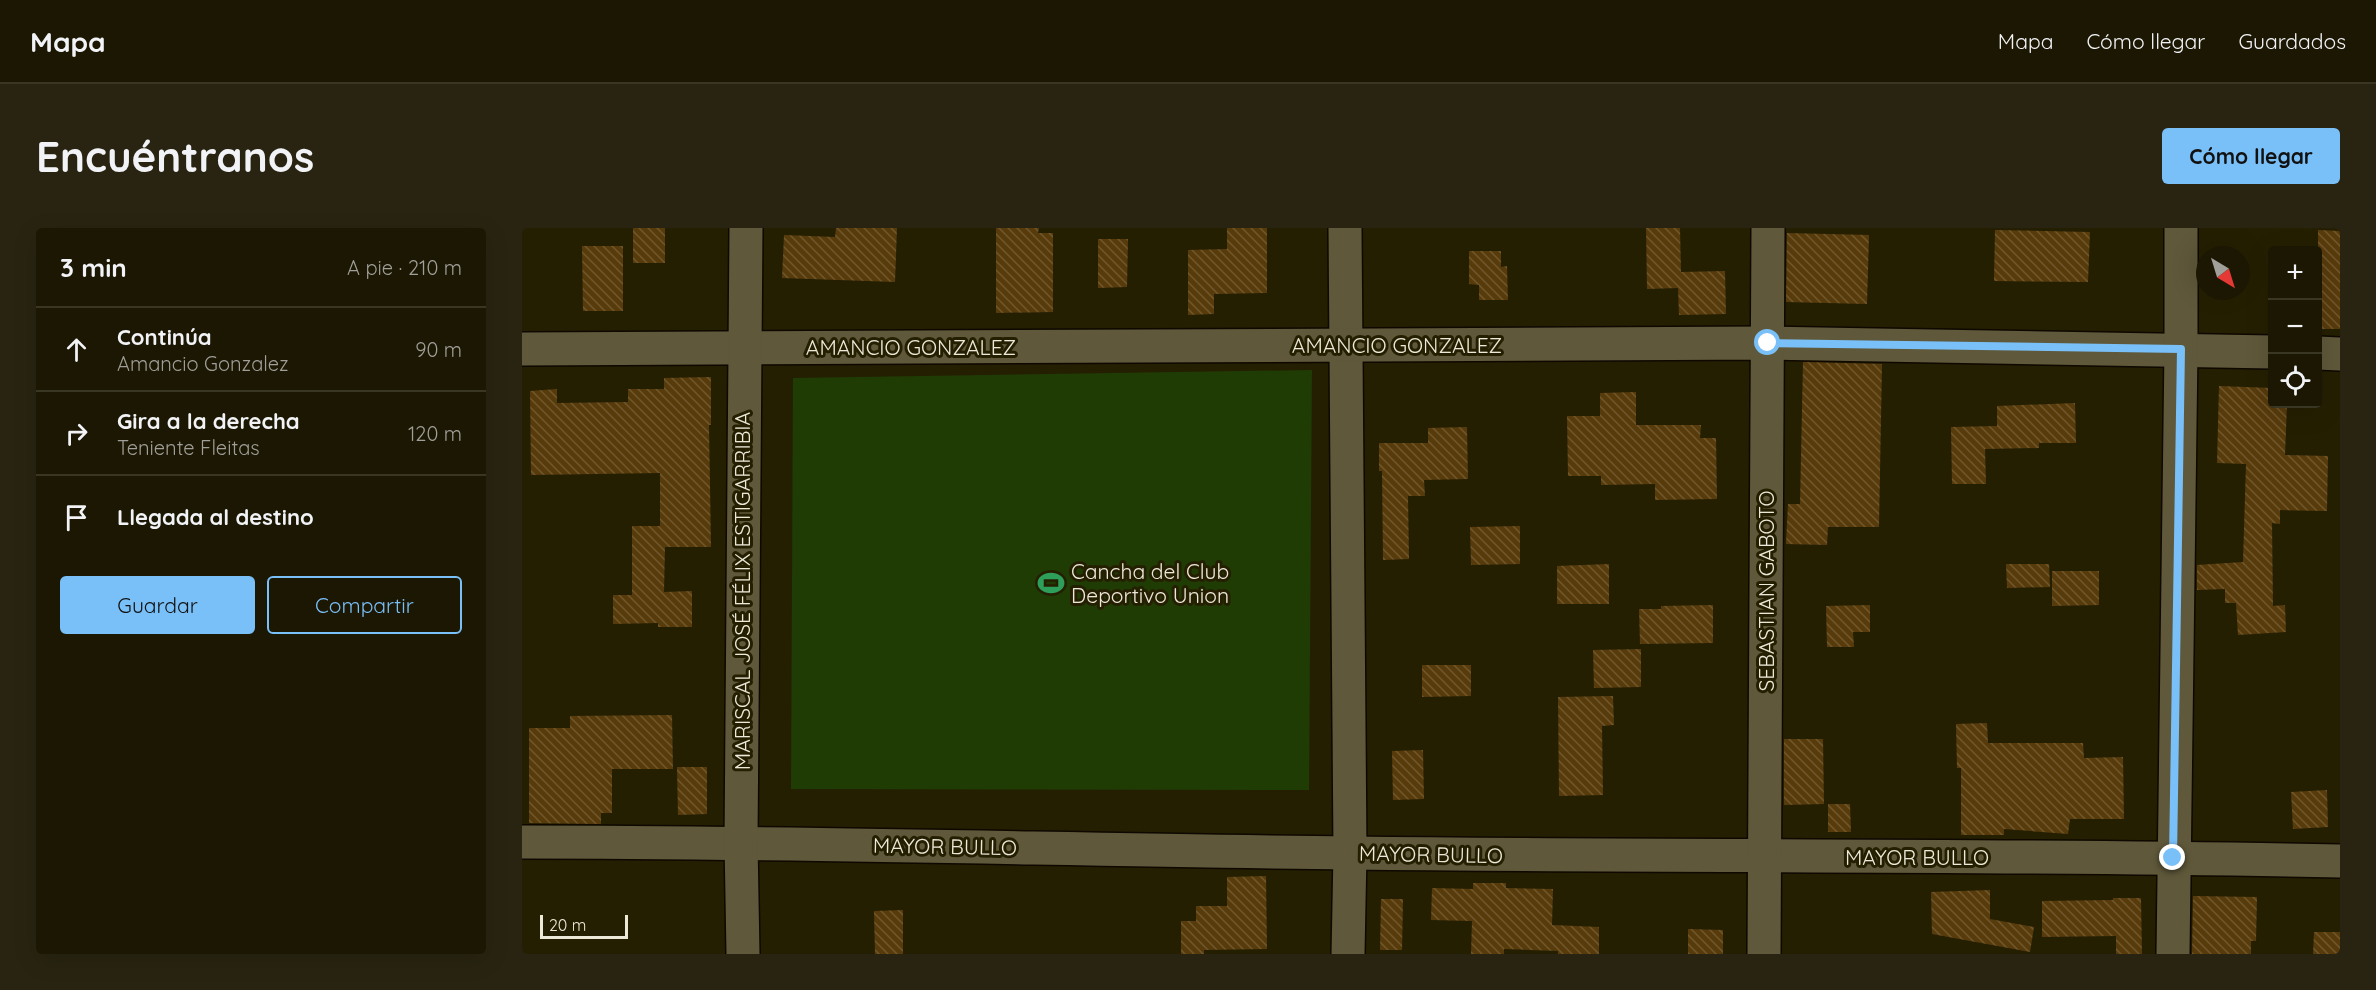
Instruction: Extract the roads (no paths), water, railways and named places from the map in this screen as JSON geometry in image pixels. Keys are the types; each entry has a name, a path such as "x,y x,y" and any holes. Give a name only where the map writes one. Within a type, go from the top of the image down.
{"street":[{"name":"MARISCAL JOSÉ FÉLIX ESTIGARRIBIA","path":"743,954 741,842 746,228"},
{"path":"1345,228 1350,853 1348,954"},
{"name":"SEBASTIAN GABOTO","path":"1764,954 1768,228"},
{"path":"2173,954 2181,228"},
{"name":"AMANCIO GONZALEZ","path":"522,349 1768,343 2268,352"},
{"path":"2322,353 2340,354"},
{"name":"MAYOR BULLO","path":"522,842 741,842 1350,853 2340,861"}],"place":[{"name":"Cancha del Club Deportivo Union","path":"1051,583"}]}
